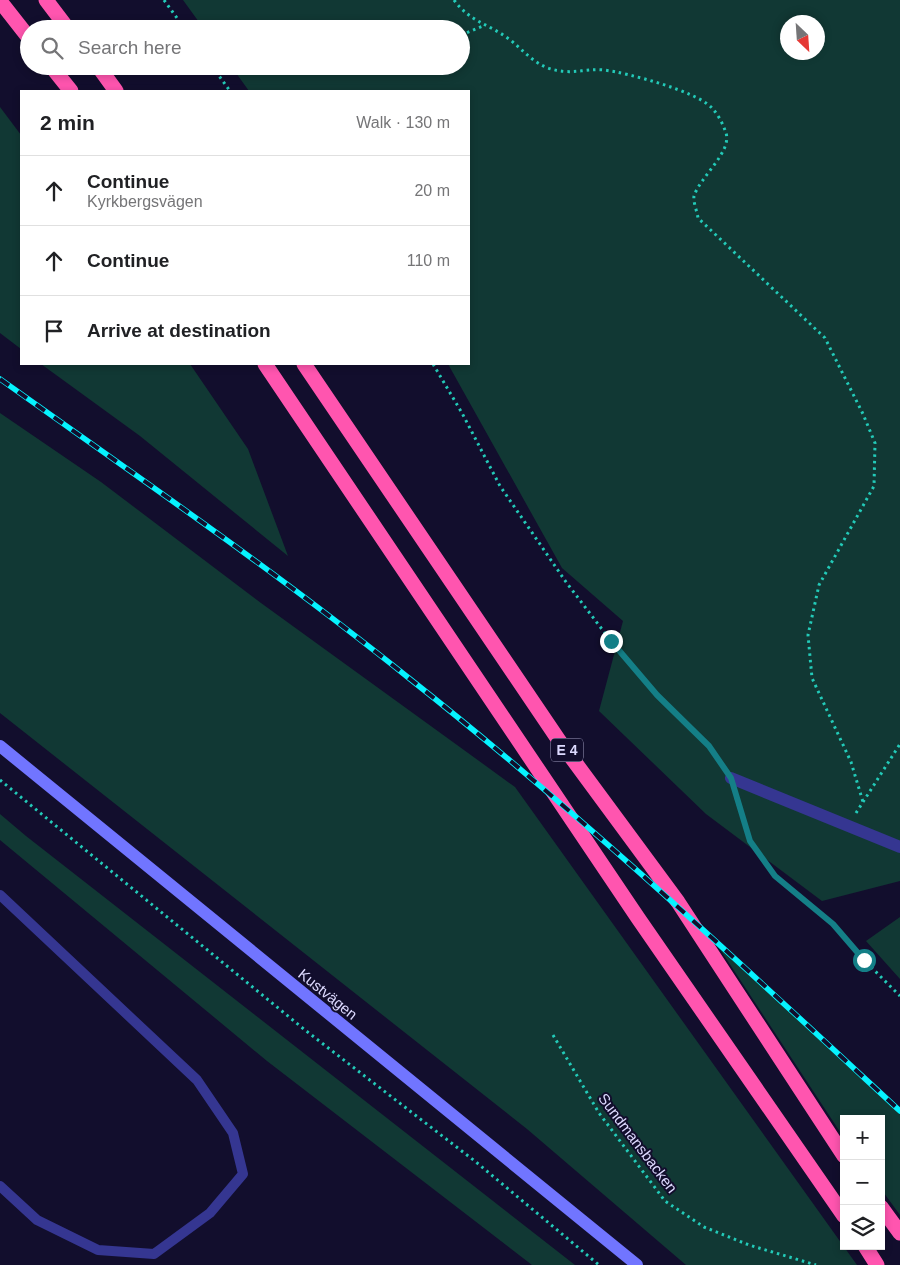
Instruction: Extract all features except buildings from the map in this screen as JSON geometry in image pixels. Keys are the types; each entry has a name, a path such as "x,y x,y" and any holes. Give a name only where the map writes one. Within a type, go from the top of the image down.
{"highway":[{"path":"46,0 61,20"},
{"path":"0,1 20,27"},
{"path":"58,75 70,90"},
{"path":"104,75 115,90"},
{"name":"E 4","path":"266,365 638,918 840,1210"},
{"name":"E 4","path":"305,365 560,742 678,902 840,1150"},
{"path":"885,1212 900,1233"},
{"path":"867,1250 877,1265"}],"main road":[{"name":"Kustvägen","path":"0,746 637,1265"}],"street":[{"path":"731,778 847,827 900,847"}],"lane":[{"path":"0,895 197,1080 234,1133 243,1174 210,1213 154,1254 98,1250 37,1220 0,1186"}],"path":[{"path":"164,0 178,20"},
{"path":"454,0 463,12 508,39 528,57 547,68 570,73 604,70 684,91 710,106 720,120 727,135 724,150 698,187 694,198 698,218 825,338 863,414 875,443 874,486 819,586 808,635 812,678 851,762 862,802"},
{"path":"470,31 484,26"},
{"path":"218,75 229,90"},
{"path":"434,365 462,412 500,486 566,582 611,641 657,695 709,746 731,778 750,841 775,876 818,914 833,924 864,960 900,996"},
{"path":"847,827 900,744"},
{"path":"0,780 304,1030 476,1162 599,1265"},
{"name":"Sundmansbacken","path":"553,1035 599,1113 665,1201 704,1227 749,1245 816,1265"}],"green space":[{"path":"183,0 900,0 900,881 822,901 706,814 599,711 623,621 562,568 449,365 470,365 470,90 248,90 237,75 470,75 470,20 197,20"},
{"path":"0,107 20,134 20,348 0,333"},
{"path":"42,365 191,365 248,449 288,556 140,436"},
{"path":"0,413 101,482 261,603 515,787 840,1241 840,1250 846,1250 857,1265 686,1265 527,1129 0,713"},
{"path":"0,814 575,1265 532,1265 267,1061 0,840"},
{"path":"900,917 900,979 866,941"},
{"path":"710,934 900,1113 900,1215 885,1194 885,1115 840,1115 840,1132"}],"railway":[{"path":"0,379 259,563 474,730 659,890 900,1111"}],"route":[{"path":"611,641 657,695 709,746 731,778 750,841 775,876 818,914 833,924 864,960"}]}
